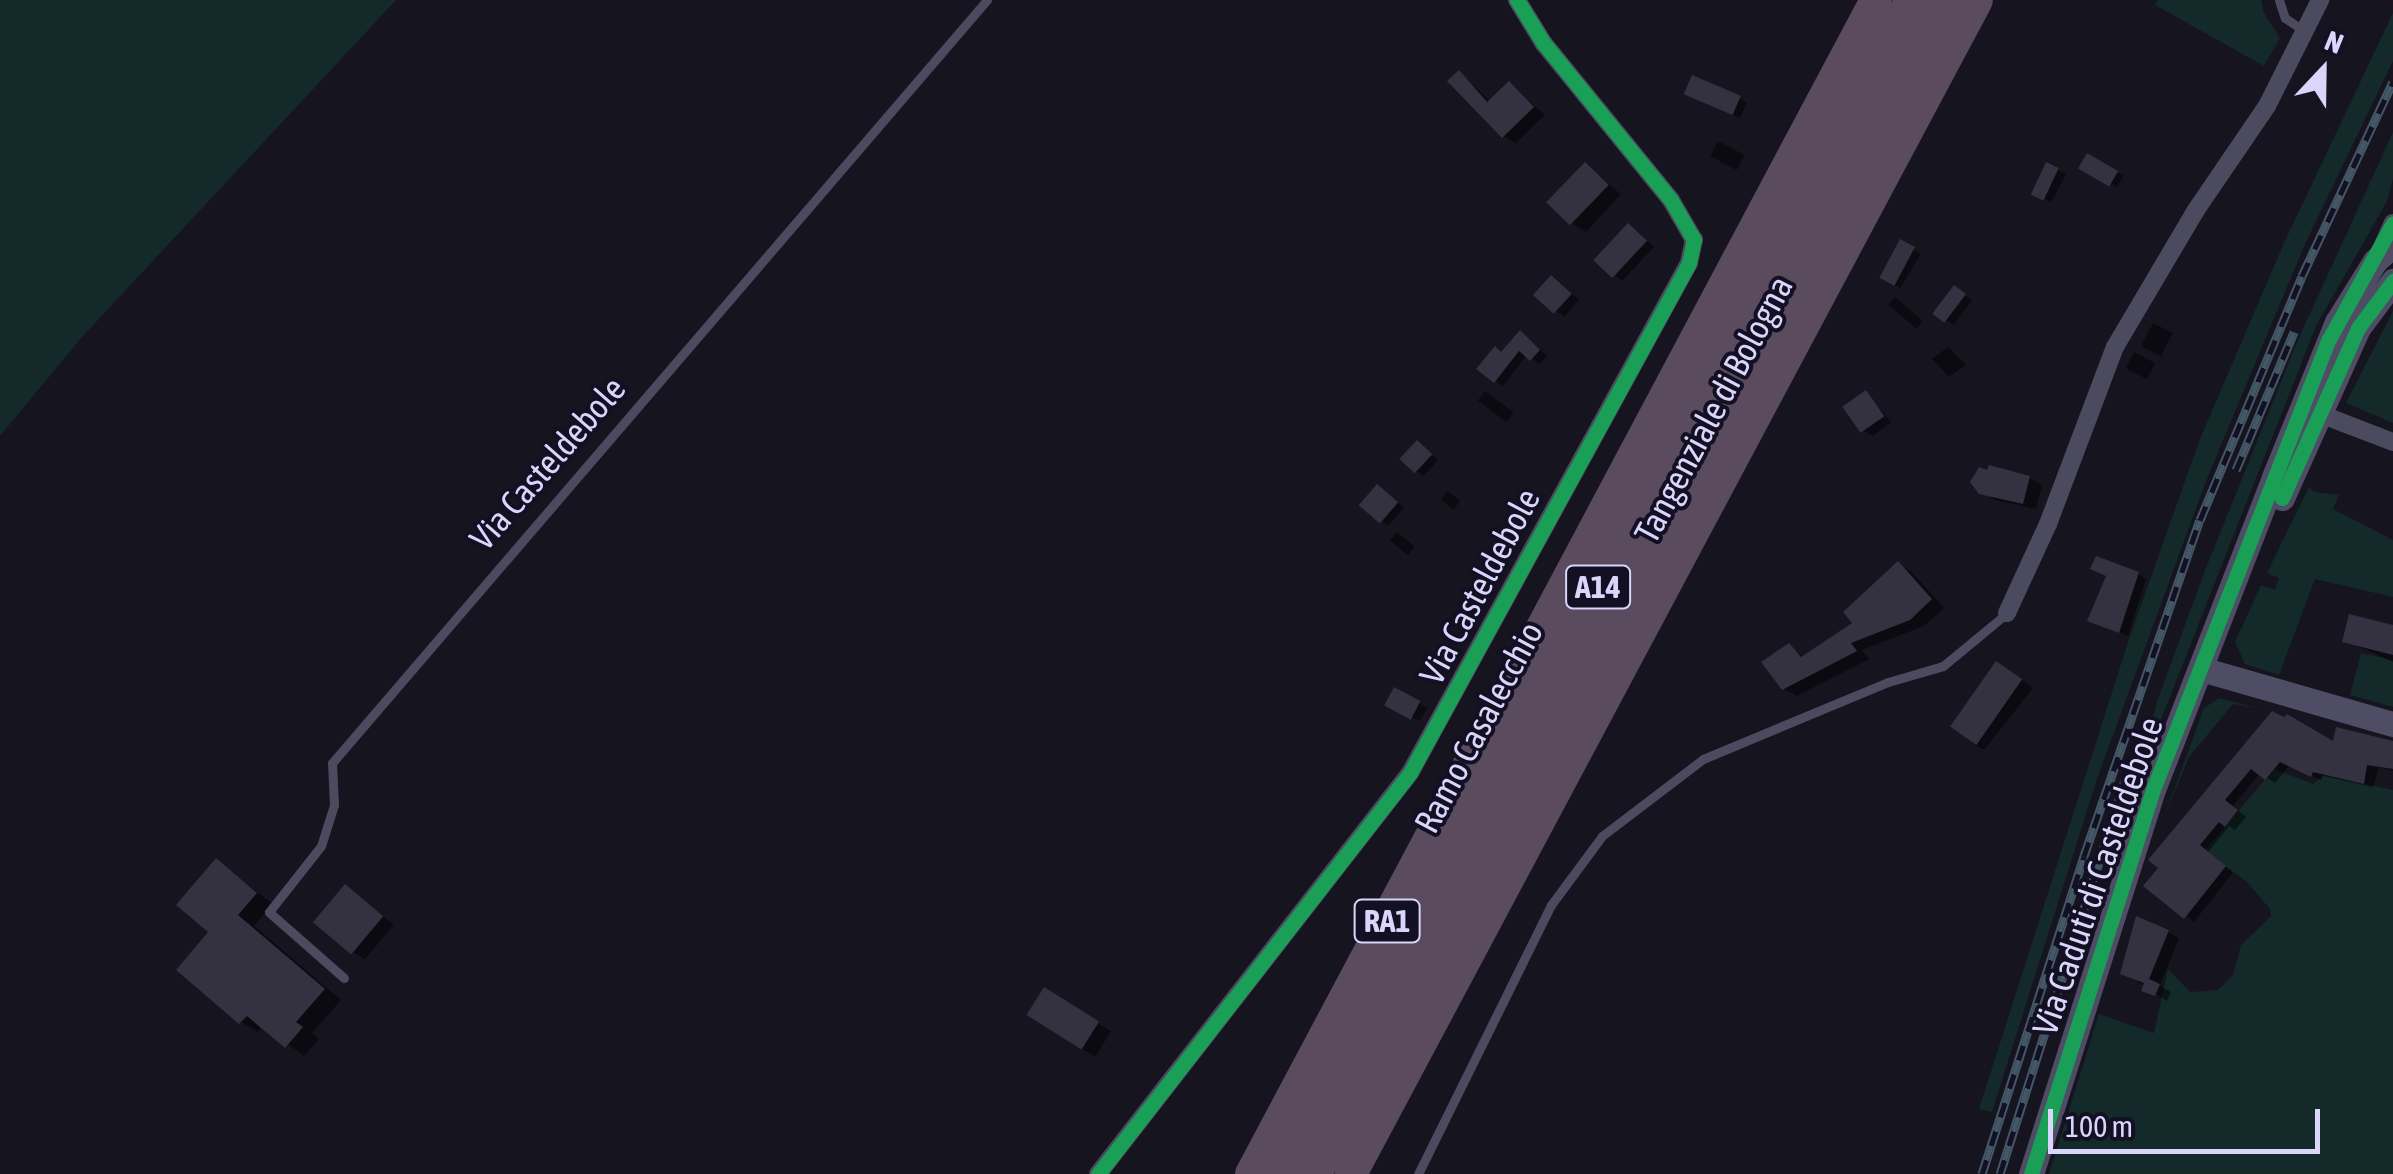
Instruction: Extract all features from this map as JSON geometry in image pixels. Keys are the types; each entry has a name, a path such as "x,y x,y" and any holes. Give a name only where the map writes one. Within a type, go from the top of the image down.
{"highway":[{"name":"Tangenziale di Bologna","path":"1251,1174 1876,0"},
{"name":"Ramo Casalecchio","path":"1284,1174 1911,0"},
{"name":"Ramo Casalecchio","path":"1316,1174 1942,0"},
{"name":"Tangenziale di Bologna","path":"1351,1174 1977,0"}],"main road":[{"path":"2229,600 2329,339 2384,253"},
{"path":"2229,600 2358,328 2393,281"},
{"name":"Via Caduti di Casteldebole","path":"2032,1174 2154,787 2229,600"},
{"path":"2201,669 2393,724"}],"street":[{"name":"Via Casteldebole","path":"1098,1174 1410,773 1689,263 1694,240 1671,200 1544,44 1517,0"},
{"path":"2007,613 2048,524 2114,347 2196,210 2268,106 2320,0"},
{"path":"2384,253 2393,223"},
{"path":"2320,414 2393,442"}],"lane":[{"name":"Via Casteldebole","path":"344,978 269,912 321,846 334,804 332,763 987,0"},
{"path":"2279,0 2285,18 2304,31"},
{"path":"1418,1174 1552,905 1602,836 1703,759 1888,682 1943,666 2007,613"}],"green space":[{"path":"0,0 396,0 82,337 0,436"},
{"path":"2158,0 2261,0 2264,13 2280,38 2264,66 2155,5"},
{"path":"2393,13 2393,61 2305,244 2206,481 2097,779 1992,1112 1979,1109 2129,639 2200,439 2284,243"},
{"path":"2393,132 2393,179 2387,201 2316,326 2149,750 2112,862 2158,699 2204,573 2297,342"},
{"path":"2393,311 2393,423 2346,403"},
{"path":"2309,487 2314,492 2339,495 2333,509 2393,540 2393,597 2315,579 2279,675 2245,664 2235,642 2261,585 2275,590 2279,578 2267,573"},
{"path":"2361,653 2393,660 2393,707 2350,695"},
{"path":"2219,698 2257,708 2233,704 2189,757 2163,820 2204,708"},
{"path":"2274,769 2313,784 2324,775 2393,790 2393,1174 2049,1174 2099,1014 2154,1033 2168,969 2190,992 2218,990 2233,975 2241,945 2271,916 2270,909 2248,883 2205,850"}],"building":[{"path":"1459,70 1487,102 1509,81 1534,107 1502,138 1447,81"},
{"path":"1692,75 1741,96 1733,115 1684,94"},
{"path":"2087,153 2118,171 2109,187 2078,169"},
{"path":"1585,162 1609,185 1570,225 1546,202"},
{"path":"2046,162 2059,168 2043,201 2031,195"},
{"path":"1628,223 1647,241 1612,278 1593,260"},
{"path":"1900,239 1915,247 1894,286 1879,278"},
{"path":"1551,275 1572,294 1554,314 1533,295"},
{"path":"1954,285 1966,294 1944,323 1932,314"},
{"path":"1520,330 1540,350 1530,361 1519,351 1494,383 1476,369 1495,346 1501,352"},
{"path":"1866,390 1884,416 1861,433 1842,407"},
{"path":"1417,440 1432,454 1415,473 1399,459"},
{"path":"1989,465 2030,476 2023,504 1979,494 1970,482 1979,467 1987,470"},
{"path":"1377,484 1398,502 1380,524 1359,505"},
{"path":"2096,556 2139,572 2119,633 2087,621 2106,576 2090,569"},
{"path":"1898,561 1932,599 1910,620 1851,643 1857,651 1782,690 1761,662 1789,643 1801,657 1852,623 1843,612"},
{"path":"2349,614 2393,625 2393,655 2342,642"},
{"path":"1996,661 2022,679 1976,745 1950,727"},
{"path":"1394,687 1420,701 1411,720 1384,706"},
{"path":"2272,711 2284,717 2287,714 2333,741 2336,727 2393,741 2393,769 2367,765 2364,784 2313,772 2311,777 2280,762 2265,780 2251,769 2225,800 2238,810 2225,827 2219,822 2200,845 2226,866 2184,919 2143,886 2158,868 2148,860"},
{"path":"216,858 257,893 238,915 325,989 296,1022 303,1027 285,1048 247,1016 239,1024 176,970 208,932 176,905"},
{"path":"345,884 383,916 351,954 313,922"},
{"path":"2136,916 2169,930 2149,979 2160,984 2155,996 2141,991 2144,983 2120,974"},
{"path":"1044,987 1099,1021 1082,1049 1027,1015"}],"railway":[{"path":"1982,1174 2084,856 2200,520 2302,276 2393,82"},
{"path":"2236,470 2294,332"},
{"path":"2000,1174 2126,776"}],"cycle path":[{"path":"1098,1174 1410,773 1689,263 1694,240 1671,200 1544,44 1517,0"},
{"path":"2031,1174 2154,787 2329,339 2393,223"},
{"path":"2282,498 2358,328 2393,281"}]}
